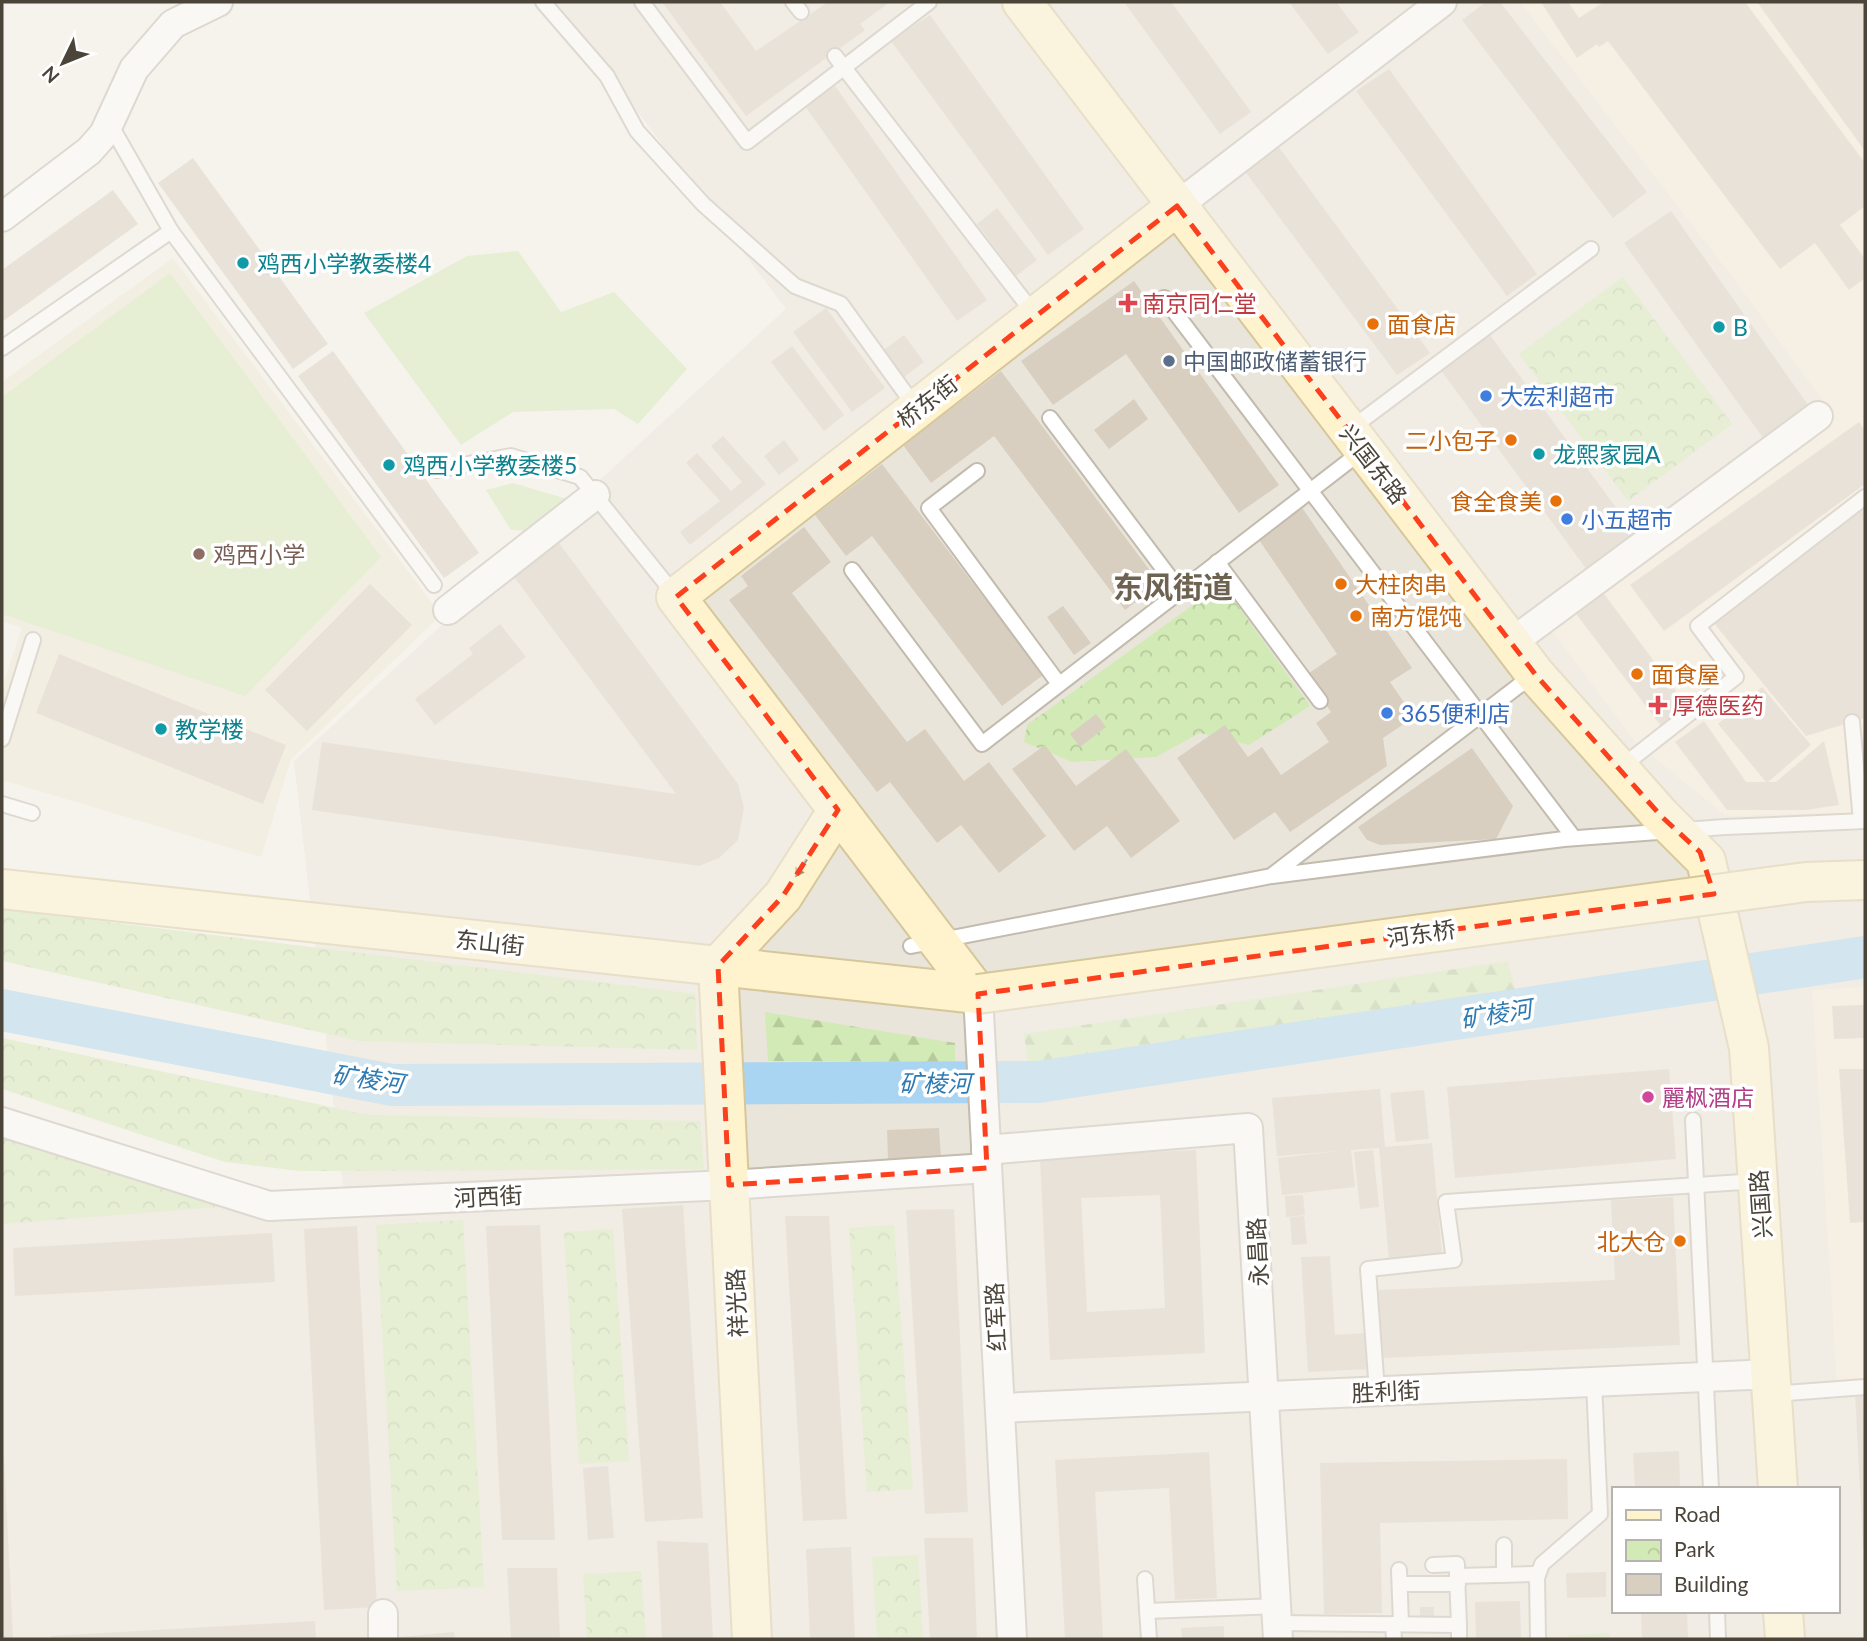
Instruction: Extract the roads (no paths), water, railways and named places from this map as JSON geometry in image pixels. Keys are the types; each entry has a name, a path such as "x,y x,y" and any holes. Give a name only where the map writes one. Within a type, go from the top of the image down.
{"main road":[{"name":"兴国东路","path":"1022,2 1535,674 1619,769 1706,861 1720,922"},
{"name":"桥东街","path":"676,597 1177,206"},
{"path":"676,597 838,810 924,944 978,1005"},
{"path":"718,966 783,896 838,810"},
{"name":"河东桥","path":"978,1005 1806,882 1865,880"},
{"name":"东山街","path":"2,889 718,966 978,1005"},
{"name":"兴国路","path":"1720,922 1749,1048 1778,1487"},
{"name":"祥光路","path":"718,966 752,1639"},
{"path":"1783,1613 1785,1639"}],"street":[{"path":"2,216 89,151 109,123 134,69 173,24 218,2"},
{"path":"1177,206 1442,2"},
{"path":"1511,643 1818,416"},
{"path":"448,610 595,495"},
{"name":"红军路","path":"978,1005 1012,1639"},
{"name":"河西街","path":"2,1122 269,1206 729,1185 987,1161"},
{"name":"永昌路","path":"987,1161 1248,1128 1277,1623"},
{"name":"胜利街","path":"1000,1408 1705,1376 1773,1384"}],"lane":[{"path":"543,2 607,76 637,131 703,204 795,286 841,304 916,409"},
{"path":"642,2 747,142 840,61 929,2"},
{"path":"840,61 1036,316"},
{"path":"109,123 171,231 433,585"},
{"path":"2,348 171,231"},
{"path":"852,570 982,744 1310,490 1355,440 1591,249"},
{"path":"1164,298 1574,838"},
{"path":"1050,418 1180,591"},
{"path":"437,470 511,456 580,477 676,597"},
{"path":"977,471 929,508 1059,684"},
{"path":"1619,769 1736,677 1698,626 1865,497"},
{"path":"1217,562 1320,701"},
{"path":"2,739 33,640"},
{"path":"1271,876 1535,674"},
{"path":"924,944 1271,876 1574,838 1863,821 1852,722"},
{"path":"2,804 32,813"},
{"path":"1693,1120 1710,1487"},
{"path":"1377,1391 1368,1269 1454,1260 1446,1202 1759,1181"},
{"path":"1538,1639 1538,1574 1542,1564 1600,1514 1594,1381"},
{"path":"1773,1384 1865,1387"},
{"path":"1504,1545 1504,1575"},
{"path":"1147,1612 1277,1623 1397,1624 1459,1632 1457,1564 1433,1565"},
{"path":"1394,1639 1400,1577 1457,1580 1538,1574"},
{"path":"1145,1579 1149,1639"},
{"path":"1717,1613 1718,1639"}],"waterway":[{"name":"矿棱河","path":"2,1010 392,1085 1038,1082 1865,957"}],"place":[{"name":"鸡西小学教委楼4","path":"243,263"},
{"name":"南京同仁堂","path":"1128,303"},
{"name":"面食店","path":"1373,324"},
{"name":"B","path":"1719,327"},
{"name":"中国邮政储蓄银行","path":"1169,361"},
{"name":"大宏利超市","path":"1486,396"},
{"name":"二小包子","path":"1511,440"},
{"name":"龙熙家园A","path":"1539,454"},
{"name":"鸡西小学教委楼5","path":"389,465"},
{"name":"食全食美","path":"1556,501"},
{"name":"小五超市","path":"1567,519"},
{"name":"鸡西小学","path":"199,554"},
{"name":"大柱肉串","path":"1341,584"},
{"name":"南方馄饨","path":"1356,616"},
{"name":"面食屋","path":"1637,674"},
{"name":"厚德医药","path":"1658,705"},
{"name":"365便利店","path":"1387,713"},
{"name":"教学楼","path":"161,729"},
{"name":"麗枫酒店","path":"1648,1097"},
{"name":"北大仓","path":"1680,1241"}],"district":[{"name":"东风街道","path":"1173,586"}]}
